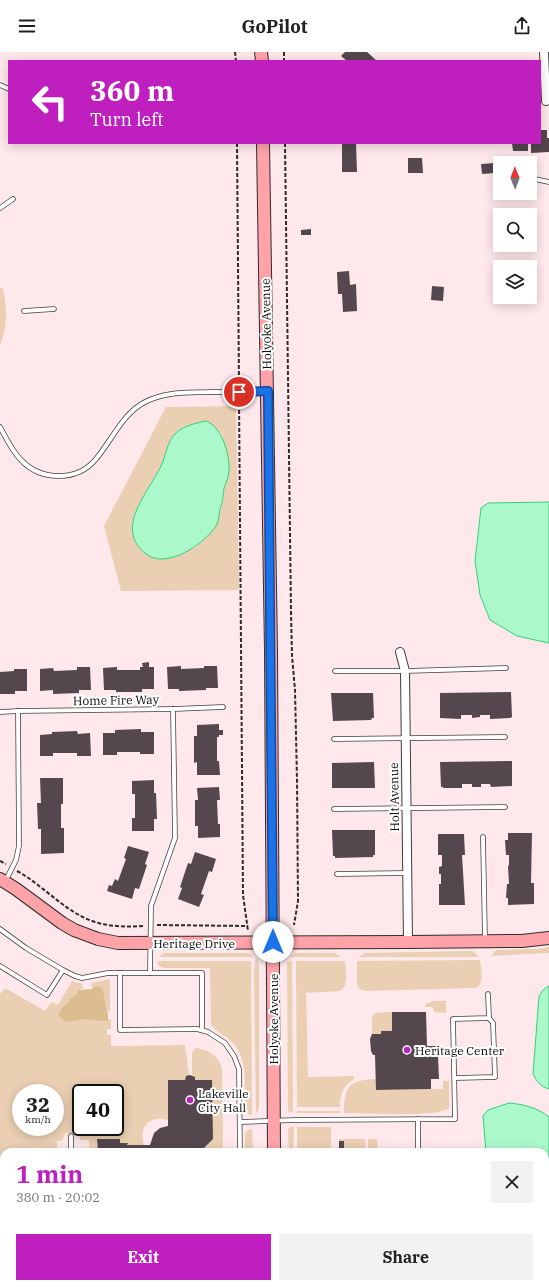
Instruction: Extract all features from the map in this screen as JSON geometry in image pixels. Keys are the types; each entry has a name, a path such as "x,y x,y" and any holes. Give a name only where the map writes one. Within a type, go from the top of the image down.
{"street":[{"path":"544,52 546,101"},
{"name":"Holyoke Avenue","path":"263,144 268,391 274,1148"},
{"name":"Holt Avenue","path":"400,652 404,671 406,739 408,942"},
{"name":"Heritage Drive","path":"2,881 62,923 88,936 118,943 408,942 538,940 549,938"}],"lane":[{"path":"537,179 549,182"},
{"path":"0,208 14,200"},
{"path":"24,311 54,310"},
{"path":"0,427 17,456 25,464 34,470 49,476 67,476 83,470 92,463 129,415 146,401 175,393 268,391"},
{"path":"335,671 404,671 506,668"},
{"path":"173,708 223,708"},
{"name":"Home Fire Way","path":"0,712 173,708 175,838 151,906 150,973"},
{"path":"2,881 13,868 19,846 18,711"},
{"path":"334,739 505,737"},
{"path":"334,809 505,807"},
{"path":"483,837 485,941"},
{"path":"337,874 407,873"},
{"path":"0,929 26,948 63,970 82,978 108,973 202,973 202,1030"},
{"path":"0,966 47,995 63,970"},
{"path":"120,973 120,1030 202,1030 225,1044 231,1052 240,1075 240,1148"},
{"path":"455,1078 495,1077 493,1023 489,1018 488,994"},
{"path":"240,1122 274,1120 455,1118 453,1019 489,1018"},
{"path":"418,1119 418,1148"},
{"path":"71,1136 71,1148"}],"path":[{"path":"237,144 237,303 243,895 248,931"},
{"path":"285,144 291,612 297,779 298,902 294,925"},
{"path":"0,861 13,868 76,914 92,921 115,926 248,926"}],"shaded area":[{"path":"0,287 3,289 6,324 0,345"},
{"path":"236,406 239,590 121,591 104,526 166,407","holes":["206,421 221,434 229,467 223,501 216,526 196,547 177,556 166,559 142,499 161,466 170,441 175,434 183,428"]},
{"path":"206,421 212,424 221,435 229,465 217,524 203,540 184,553 164,559 155,558 146,554 137,544 133,533 133,522 137,510 142,498 163,462 173,436 186,427"},
{"path":"549,502 549,643 517,636 490,620 480,595 475,561 481,508 488,503"},
{"path":"549,947 549,953 491,956 498,950 538,949"},
{"path":"473,951 479,957 359,957 365,953"},
{"path":"164,953 246,953 251,954 252,957 159,957"},
{"path":"296,953 334,953 341,957 290,957"},
{"path":"257,958 259,964 259,1109 256,1114 254,977 255,961"},
{"path":"480,960 482,972 481,983 476,988 365,991 359,989 357,985 357,961"},
{"path":"157,961 251,961 252,1115 245,1111 243,1066 238,1049 227,1037 215,1029 211,1024 210,968 164,968 159,966"},
{"path":"292,961 293,1113 288,1111 287,962"},
{"path":"296,961 345,961 346,982 343,989 340,991 306,993 308,1077 354,1076 354,1079 347,1084 343,1091 340,1107 297,1107"},
{"path":"109,979 110,1011 108,1011 104,996 98,987 95,986 92,989 91,984"},
{"path":"72,981 82,984 83,989 69,999 68,1003 63,1007 60,1016 67,1022 79,1019 96,1019 106,1022 108,1019 111,1020 111,1029 107,1029 107,1035 111,1035 111,1046 185,1045 189,1075 185,1077 185,1080 168,1080 168,1120 156,1119 144,1127 144,1145 127,1145 127,1143 120,1143 120,1139 97,1139 98,1148 89,1148 89,1140 81,1140 79,1136 124,1136 124,1084 72,1084 72,1133 66,1133 62,1141 57,1141 57,1148 0,1148 0,994 5,988 45,1011 51,1002 58,1005"},
{"path":"95,986 102,988 108,1014 108,1021 85,1019 67,1022 62,1019 58,1014 68,1003 69,999 77,994 78,990 92,989"},
{"path":"549,986 549,1089 543,1087 533,1074 539,996 543,990"},
{"path":"433,1001 446,1001 446,1013 434,1012 433,1007 426,1007 425,1004"},
{"path":"392,1012 392,1031 381,1031 381,1034 372,1034 372,1017 375,1013"},
{"path":"195,1048 208,1051 215,1056 222,1068 222,1148 205,1148 213,1139 212,1080 195,1080 195,1077 192,1075 192,1053"},
{"path":"376,1079 376,1090 443,1089 443,1081 449,1081 449,1108 431,1113 416,1114 344,1113 345,1097 350,1087 359,1081"},
{"path":"509,1103 520,1104 540,1111 549,1117 549,1148 486,1148 483,1116 488,1110"},
{"path":"297,1111 340,1111 341,1113 297,1113"},
{"path":"294,1127 293,1148 289,1148 288,1129"},
{"path":"297,1127 331,1127 331,1148 297,1148"},
{"path":"252,1129 253,1148 245,1148 245,1133"},
{"path":"339,1139 365,1139 366,1148 344,1148 344,1141 339,1141"},
{"path":"368,1139 377,1139 378,1148 368,1148"}],"building":[{"path":"345,52 367,52 376,60 346,60 341,56"},
{"path":"541,130 547,130 547,138 549,138 549,152 531,153 531,144 541,144"},
{"path":"342,144 356,144 357,172 342,172"},
{"path":"512,144 528,144 528,151 513,151"},
{"path":"408,158 422,158 423,173 408,173"},
{"path":"493,163 493,173 482,174 481,164"},
{"path":"311,229 311,235 301,235 301,230"},
{"path":"349,271 350,285 356,284 357,311 343,312 342,294 338,294 337,272"},
{"path":"432,286 444,287 443,301 431,300"},
{"path":"149,662 149,667 154,667 154,689 142,689 142,692 116,692 116,690 104,690 103,668 117,667 117,670 140,670 140,667 143,667 142,663"},
{"path":"181,666 181,669 217,666 218,688 179,691 179,689 168,689 167,667"},
{"path":"77,667 90,667 91,690 79,690 79,693 53,694 53,690 40,691 40,669 53,668 54,671 77,670"},
{"path":"14,669 27,669 27,691 15,691 15,694 0,694 0,672 14,671"},
{"path":"511,692 512,717 510,718 490,719 490,715 480,715 480,717 472,718 472,715 461,715 461,719 440,718 440,693"},
{"path":"331,693 373,693 374,718 371,720 333,721"},
{"path":"219,724 219,730 223,730 223,735 219,735 219,737 217,737 217,761 219,761 220,775 197,775 197,762 194,763 194,736 197,736 197,725"},
{"path":"141,729 141,732 154,732 154,754 140,754 140,752 117,752 117,755 103,755 103,733 115,733 115,730"},
{"path":"77,731 78,734 90,733 91,756 77,756 77,753 53,753 53,756 40,756 40,735 52,734 52,732"},
{"path":"512,761 512,786 491,787 490,784 481,784 481,787 472,787 472,784 462,784 462,788 441,787 440,762"},
{"path":"374,762 375,788 332,788 332,763"},
{"path":"40,778 63,778 61,828 64,828 64,853 41,854 41,829 38,829 37,803 41,803"},
{"path":"154,780 157,819 154,819 154,831 132,831 132,818 135,818 135,794 132,794 132,781"},
{"path":"219,787 220,800 217,800 220,837 198,838 198,826 195,826 195,800 198,800 197,788"},
{"path":"332,830 375,830 375,855 373,855 373,857 335,858 335,856 333,856"},
{"path":"508,833 532,833 531,883 534,883 534,904 508,905 508,898 506,898 507,884 509,884 509,855 506,855 505,840 508,840"},
{"path":"438,834 464,834 465,855 462,855 465,905 439,905 439,884 441,884 441,874 439,874 439,867 442,866 442,855 438,855"},
{"path":"128,846 149,852 145,864 147,865 139,889 135,888 132,899 107,891 109,885 112,886 115,879 118,881 126,859 124,858"},
{"path":"195,852 216,859 212,872 209,871 201,894 204,895 199,907 178,899 182,888 180,887 188,863 191,864"},
{"name":"Heritage Center","path":"392,1012 426,1012 427,1046 444,1046 443,1054 438,1056 439,1079 431,1079 431,1089 376,1090 375,1055 373,1055 371,1051 370,1039 372,1034 381,1034 381,1031 392,1031"},
{"name":"Lakeville City Hall","path":"190,1075 195,1077 195,1080 212,1080 213,1139 204,1148 98,1148 97,1139 120,1139 120,1143 128,1143 127,1145 150,1145 154,1133 160,1128 168,1126 168,1080 185,1080 186,1076"},
{"path":"339,1141 344,1141 344,1148 339,1148"}],"place":[{"name":"Heritage Center","path":"407,1050"},
{"name":"Lakeville City Hall","path":"190,1100"}],"route":[{"path":"239,392 268,391 273,942"}]}
